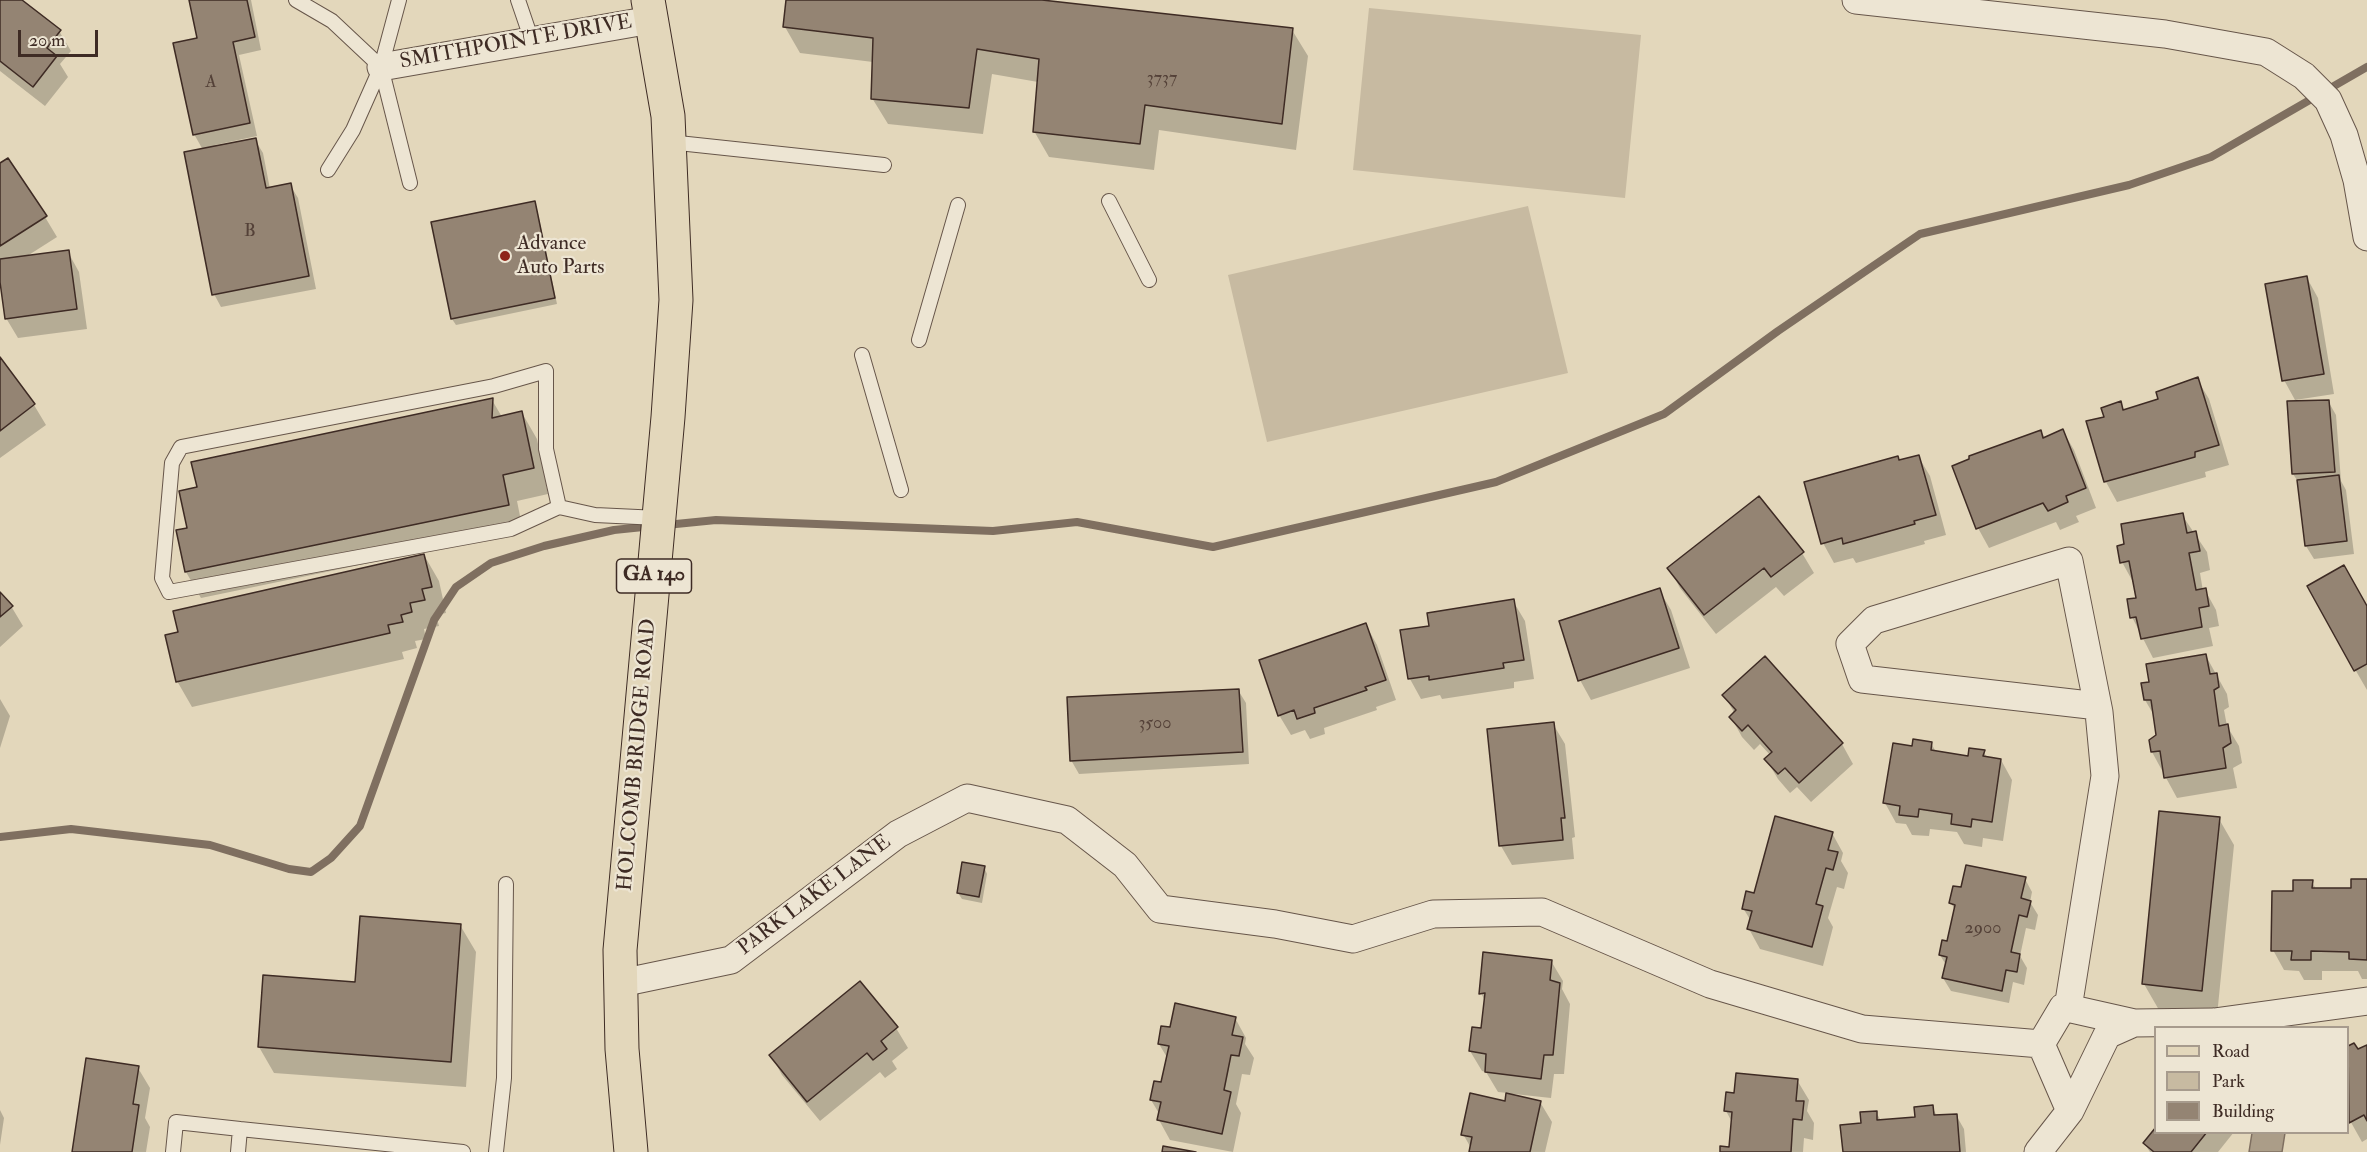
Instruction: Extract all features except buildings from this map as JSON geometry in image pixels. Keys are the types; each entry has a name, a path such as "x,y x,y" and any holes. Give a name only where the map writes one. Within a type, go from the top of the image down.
{"main road":[{"name":"HOLCOMB BRIDGE ROAD","path":"631,1152 622,1049 620,950 676,300 668,116 650,10"}],"street":[{"path":"1856,0 2165,34 2266,52 2304,76 2328,100 2344,135 2357,180 2366,227"},
{"name":"SMITHPOINTE DRIVE","path":"381,67 532,41 650,10"},
{"path":"2068,1008 2105,776 2098,706 2069,561 1874,620 1850,644 1862,679 2098,706"},
{"name":"PARK LAKE LANE","path":"621,982 731,960 898,834 967,798 1067,820 1125,865 1160,909 1275,924 1353,939 1433,914 1542,912 1710,984 1862,1029 2042,1044"},
{"path":"2070,1111 2042,1044 2063,1007 2134,1023 2214,1022 2367,1001"},
{"path":"2038,1152 2070,1111 2107,1035 2134,1023"}],"lane":[{"path":"296,0 332,21 381,67 410,183"},
{"path":"328,170 353,130 381,67 399,0"},
{"path":"518,0 532,41"},
{"path":"669,142 884,165"},
{"path":"1109,201 1149,280"},
{"path":"919,340 958,205"},
{"path":"862,355 901,490"},
{"path":"559,507 546,449 546,371 494,386 181,447 172,463 162,578 170,592 511,530 559,507 595,515 659,518"},
{"path":"496,1152 504,1078 506,884"},
{"path":"173,1152 176,1122 463,1152"},
{"path":"238,1152 240,1129"}],"green space":[{"path":"1369,8 1641,35 1625,198 1353,170"},
{"path":"1528,206 1568,373 1267,442 1228,275"}],"shaded area":[{"path":"2252,1134 2285,1134 2282,1152 2249,1152"}],"waterway":[{"path":"666,525 716,520 993,531 1077,522 1213,547 1496,482 1664,414 1778,331 1920,234 2129,185 2211,157 2367,67"},
{"path":"0,837 71,829 210,845 289,869 311,872 331,858 360,826 434,620 456,587 491,563 544,546 614,530 653,526"}],"place":[{"name":"Advance Auto Parts","path":"505,256"}]}
